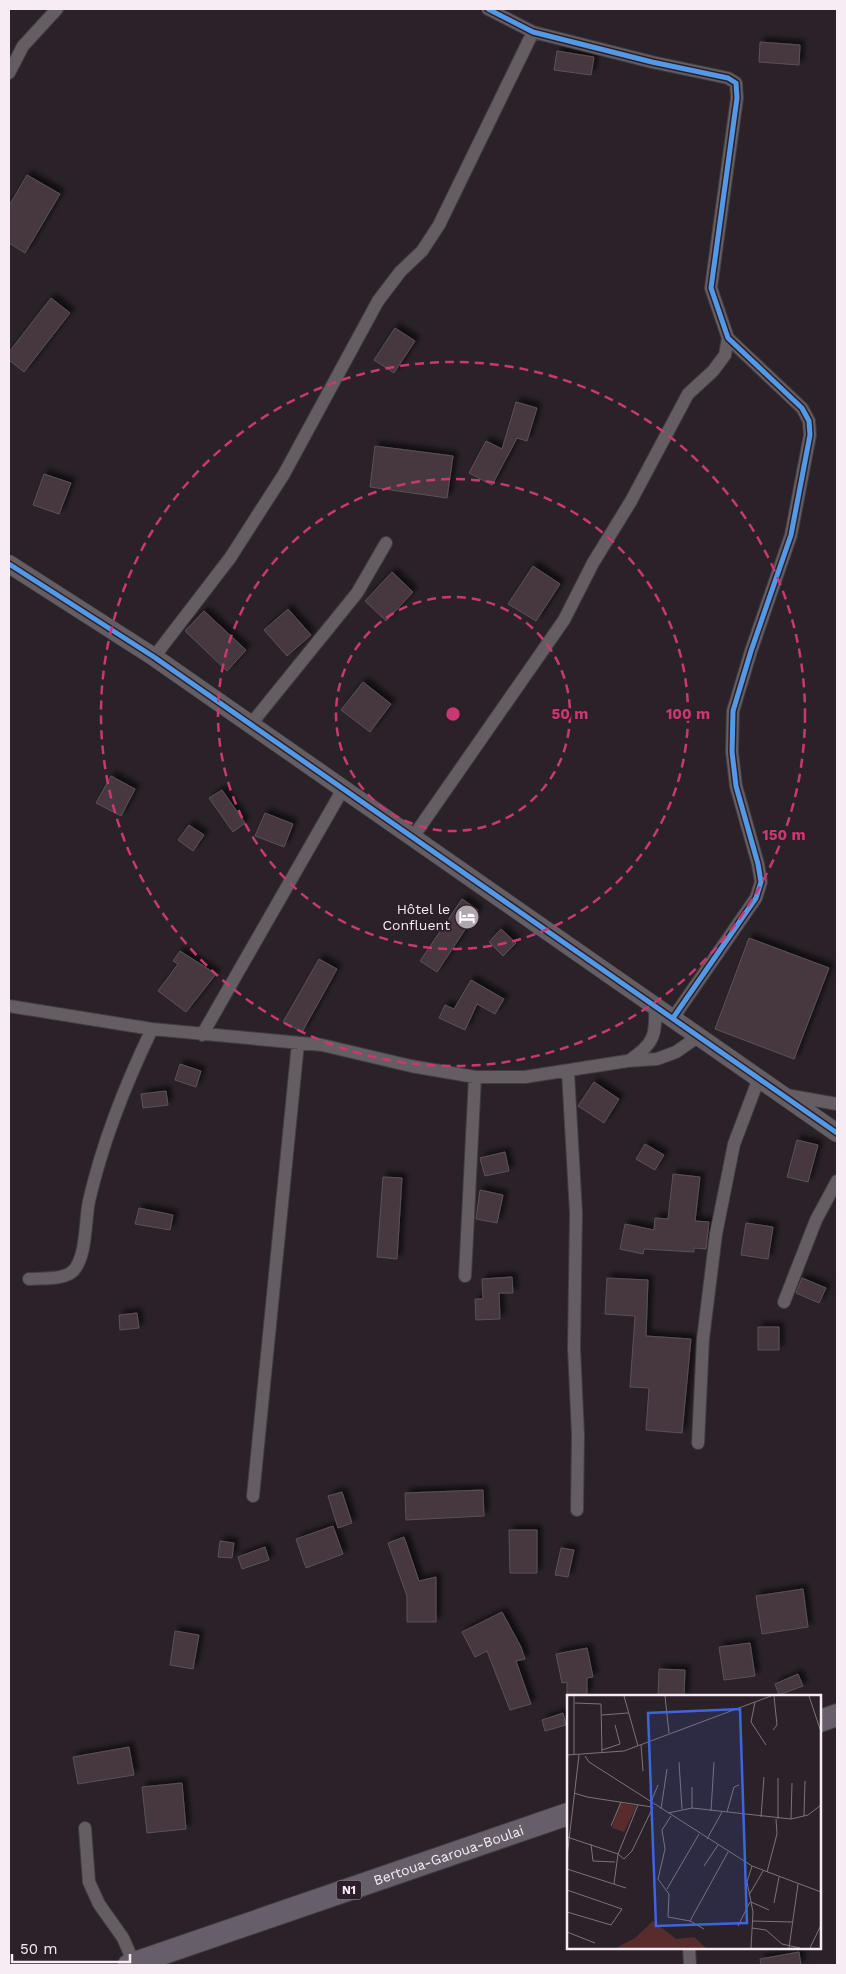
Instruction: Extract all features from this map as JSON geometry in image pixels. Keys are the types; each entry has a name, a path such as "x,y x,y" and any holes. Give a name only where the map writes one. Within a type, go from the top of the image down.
{"highway":[{"path":"821,1722 837,1715"},
{"name":"Bertoua-Garoua-Boulai","path":"131,1964 567,1814"}],"street":[{"path":"9,73 23,46 57,9"},
{"path":"488,9 533,32 652,62 728,78 736,83 737,98 711,288 728,338 802,408 810,421 810,435 791,535 751,651 733,711 732,752 736,786 758,864 760,882 756,898 674,1018"},
{"path":"154,657 230,558 284,474 378,301 400,272 422,251 439,224 533,32"},
{"path":"413,837 564,620 592,563 631,501 688,394 713,371 724,355 728,338"},
{"path":"251,724 357,593 386,543"},
{"path":"9,564 154,657 837,1133"},
{"path":"202,1035 343,789"},
{"path":"9,1006 152,1029 298,1043 348,1050 411,1066 475,1077 524,1077 568,1072 628,1061 657,1059 676,1052 699,1036"},
{"path":"628,1061 646,1049 652,1038 655,1024 655,1006"},
{"path":"29,1279 66,1276 78,1264 81,1257 88,1203 104,1144 126,1083 152,1029"},
{"path":"253,1496 298,1043"},
{"path":"568,1072 576,1213 574,1348 578,1435 577,1510"},
{"path":"465,1276 475,1077"},
{"path":"698,1442 703,1339 716,1234 734,1144 759,1078"},
{"path":"782,1094 837,1104"},
{"path":"784,1302 816,1220 837,1181"},
{"path":"85,1828 89,1882 99,1904 122,1938 131,1964"},
{"path":"689,1949 690,1965"}],"building":[{"path":"760,42 800,45 799,65 759,62"},
{"path":"557,51 594,57 591,75 554,70"},
{"path":"27,175 60,194 25,253 9,243 9,206"},
{"path":"51,298 70,313 24,372 9,360 9,352"},
{"path":"395,328 415,341 394,373 374,360"},
{"path":"516,402 537,408 527,441 517,438 492,485 469,473 486,441 502,449"},
{"path":"375,446 453,456 447,498 370,487"},
{"path":"44,474 71,483 59,514 33,505"},
{"path":"533,566 560,584 536,621 508,604"},
{"path":"392,572 413,592 386,621 365,601"},
{"path":"288,609 311,635 287,656 264,630"},
{"path":"204,611 246,650 227,671 185,631"},
{"path":"363,682 391,704 370,732 341,710"},
{"path":"111,776 135,789 121,816 96,803"},
{"path":"222,790 245,823 233,832 209,798"},
{"path":"265,813 293,824 284,847 255,836"},
{"path":"189,825 204,835 193,851 178,840"},
{"path":"462,899 478,910 437,972 420,961"},
{"path":"501,929 516,943 503,956 489,942"},
{"path":"749,938 829,968 794,1059 715,1029"},
{"path":"180,951 216,974 186,1012 158,991 178,964 173,961"},
{"path":"319,959 337,969 302,1032 283,1022"},
{"path":"471,980 504,999 495,1014 477,1004 465,1030 439,1018 445,1005 454,1009"},
{"path":"180,1064 201,1071 196,1087 175,1080"},
{"path":"594,1082 619,1099 604,1123 578,1106"},
{"path":"166,1091 168,1105 143,1108 141,1094"},
{"path":"797,1140 818,1145 808,1182 787,1177"},
{"path":"645,1144 664,1155 655,1170 636,1159"},
{"path":"505,1152 509,1171 485,1176 480,1158"},
{"path":"673,1174 700,1177 695,1221 709,1222 706,1249 694,1248 694,1252 644,1249 643,1254 620,1249 625,1224 654,1230 655,1218 668,1219"},
{"path":"383,1177 402,1178 397,1259 377,1257"},
{"path":"480,1190 503,1195 497,1223 476,1219"},
{"path":"139,1208 173,1215 170,1230 135,1224"},
{"path":"746,1223 773,1227 768,1259 741,1255"},
{"path":"512,1277 513,1293 499,1293 500,1319 476,1320 475,1299 483,1299 482,1279"},
{"path":"607,1278 648,1280 646,1336 691,1339 682,1433 646,1430 649,1388 630,1387 635,1316 605,1314"},
{"path":"802,1278 826,1288 819,1303 796,1293"},
{"path":"137,1313 139,1328 120,1330 119,1315"},
{"path":"758,1327 779,1327 779,1350 758,1350"},
{"path":"483,1490 484,1516 406,1520 405,1493"},
{"path":"342,1492 352,1523 338,1528 328,1496"},
{"path":"333,1526 343,1554 306,1568 296,1539"},
{"path":"509,1530 537,1530 537,1573 510,1573"},
{"path":"404,1537 419,1581 436,1577 436,1622 407,1622 407,1596 388,1543"},
{"path":"220,1541 234,1543 232,1558 218,1557"},
{"path":"265,1547 269,1560 242,1569 238,1557"},
{"path":"561,1548 574,1550 568,1577 555,1575"},
{"path":"803,1589 808,1627 762,1634 756,1596"},
{"path":"502,1612 521,1647 525,1659 516,1661 531,1704 510,1710 487,1651 475,1657 462,1632"},
{"path":"175,1631 199,1635 193,1669 170,1665"},
{"path":"750,1643 755,1676 724,1680 719,1647"},
{"path":"587,1648 593,1677 587,1678 587,1695 567,1694 567,1682 562,1683 556,1654"},
{"path":"659,1669 685,1670 684,1695 658,1695"},
{"path":"798,1674 803,1686 779,1695 775,1684"},
{"path":"563,1713 566,1725 545,1731 542,1720"},
{"path":"129,1747 134,1775 78,1784 73,1757"},
{"path":"182,1783 186,1829 147,1833 142,1787"},
{"path":"799,1952 801,1965 761,1965 760,1959"}],"cycle path":[{"path":"488,9 533,32 652,62 728,78 736,83 737,98 711,288 728,338 802,408 809,421 810,435 791,535 751,651 733,711 732,752 736,786 758,864 761,882 756,898 673,1018"},
{"path":"9,564 154,657 837,1133"}],"place":[{"name":"Hôtel le Confluent","path":"467,917"}]}
